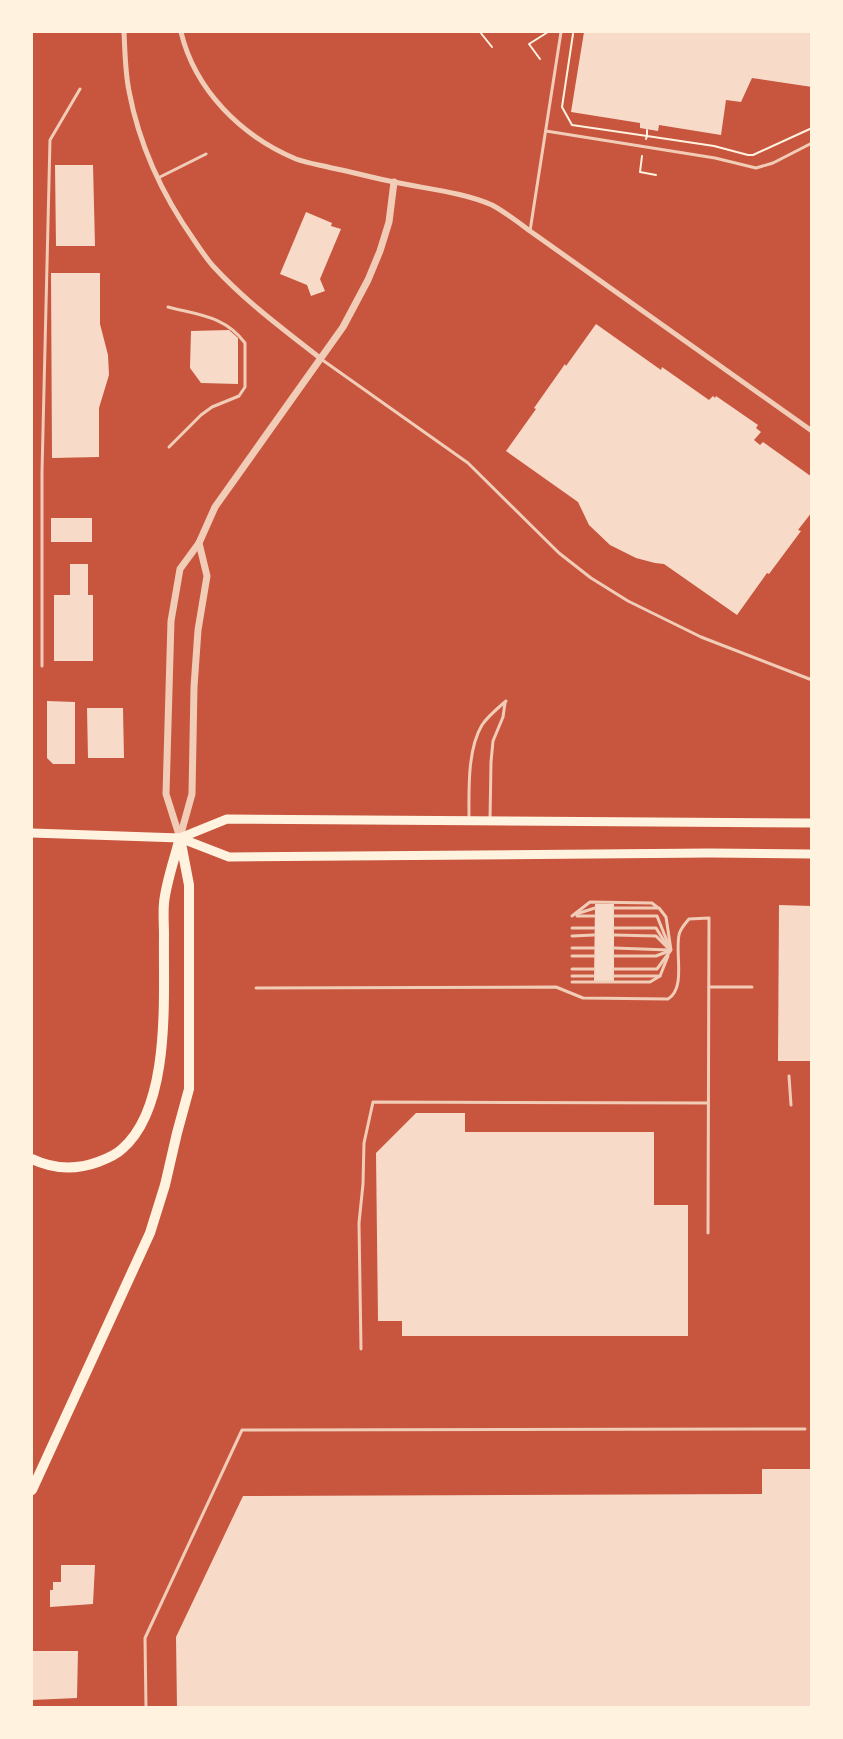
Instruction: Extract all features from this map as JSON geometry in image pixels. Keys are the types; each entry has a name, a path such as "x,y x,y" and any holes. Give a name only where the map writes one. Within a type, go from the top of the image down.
{"highway":[{"path":"32,1159 60,1168 89,1165 106,1159 122,1150 138,1130 150,1104 160,1063 163,1020 164,902 180,838"},
{"path":"32,1490 150,1233 165,1185 189,1089 189,885 180,838"}],"main road":[{"path":"180,838 227,819 812,824"},
{"path":"32,833 180,838 229,857 812,854"}],"street":[{"path":"124,32 129,91 138,126 149,158 180,220 212,264 251,303 320,358"},
{"path":"181,32 190,58 205,87 220,107 262,142 299,160 394,182 447,191 493,206 812,431"},
{"path":"180,838 166,794 171,621 180,569 199,543 214,507 343,327 368,280 380,251 389,222 394,182"},
{"path":"180,838 192,794 194,687 198,630 207,576 199,543"}],"lane":[{"path":"530,231 561,32"},
{"path":"42,666 42,461 50,140 80,89"},
{"path":"546,131 715,158 756,168 773,163 812,143"},
{"path":"158,178 206,154"},
{"path":"168,307 219,320 231,327 246,343 245,387 239,396 212,407 201,415 169,447"},
{"path":"320,358 468,463 559,553 591,578 628,601 701,637 812,680"},
{"path":"469,821 471,763 475,744 482,725 506,701 503,717 493,741 490,821"},
{"path":"572,916 590,902 652,903 666,917 671,950 660,976 650,982 573,982"},
{"path":"572,916 595,908"},
{"path":"614,908 659,908"},
{"path":"572,916 594,915"},
{"path":"614,915 657,916 671,950"},
{"path":"255,988 556,987 583,998 668,999 674,995 678,987 679,934 683,926 689,919 709,918 708,1233"},
{"path":"572,928 594,928"},
{"path":"614,928 656,928 671,950"},
{"path":"572,936 594,935"},
{"path":"614,935 656,936 671,950"},
{"path":"572,948 594,948"},
{"path":"614,948 678,950"},
{"path":"614,956 656,956 671,950"},
{"path":"614,969 657,969 671,950"},
{"path":"572,956 594,956"},
{"path":"573,969 594,969"},
{"path":"573,976 593,976"},
{"path":"614,976 660,976"},
{"path":"708,987 752,987"},
{"path":"789,1076 791,1105"},
{"path":"361,1349 359,1223 364,1143 373,1102 707,1103"},
{"path":"146,1707 145,1638 242,1430 805,1429"}],"path":[{"path":"480,32 492,47"},
{"path":"540,59 529,44 548,32"},
{"path":"573,34 562,107 572,125 714,146 748,155 753,155 812,128"},
{"path":"647,130 640,172 656,175"}],"building":[{"path":"584,32 812,32 812,87 752,78 741,102 726,100 721,135 659,125 658,131 640,128 640,123 571,112"},
{"path":"55,165 93,165 95,246 56,246"},
{"path":"306,212 341,229 320,279 325,291 311,296 307,285 280,274"},
{"path":"51,273 100,273 100,324 108,355 109,375 99,408 99,457 52,458"},
{"path":"596,324 661,370 662,367 709,400 716,396 758,425 756,428 761,432 754,440 760,445 763,442 812,477 812,512 798,530 801,531 737,615 664,564 636,558 610,545 589,525 578,502 506,451 565,364 566,366"},
{"path":"229,330 238,338 238,384 201,383 190,368 191,331"},
{"path":"51,518 92,518 92,542 51,542"},
{"path":"70,564 88,564 88,595 93,595 93,661 54,661 54,595 70,595"},
{"path":"47,701 75,702 75,764 53,764 47,758"},
{"path":"87,708 123,708 124,758 88,758"},
{"path":"595,904 614,904 614,981 594,981"},
{"path":"779,905 812,906 812,1061 778,1061"},
{"path":"416,1113 465,1113 465,1132 654,1132 654,1205 688,1205 688,1336 402,1336 402,1321 378,1321 376,1153"},
{"path":"762,1469 812,1469 812,1708 177,1708 176,1637 243,1496 762,1494"},
{"path":"61,1565 95,1565 93,1604 50,1607 50,1590 53,1590 53,1582 61,1582"},
{"path":"33,1651 78,1651 77,1698 32,1700"}]}
